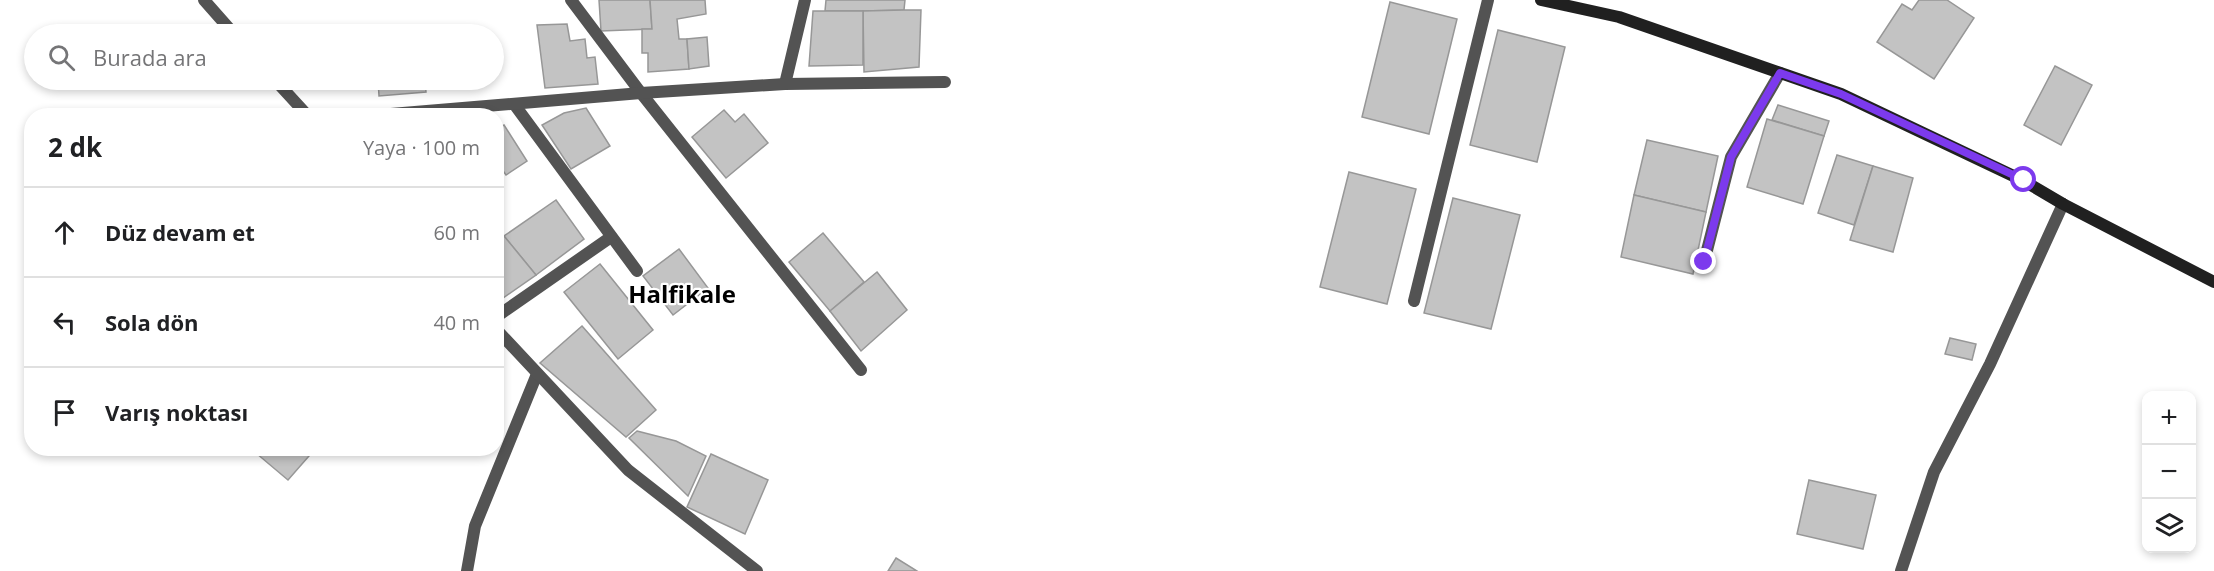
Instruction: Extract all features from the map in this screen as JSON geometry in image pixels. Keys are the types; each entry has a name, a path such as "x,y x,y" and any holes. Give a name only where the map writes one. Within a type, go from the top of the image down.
{"main road":[{"path":"1541,0 1619,17 1841,94 2024,180 2063,204 2214,282"}],"street":[{"path":"204,0 225,24"},
{"path":"571,0 641,93 861,370"},
{"path":"785,84 806,0"},
{"path":"1414,301 1488,0"},
{"path":"1704,262 1731,157 1780,73"},
{"path":"465,108 785,84 945,82"},
{"path":"284,90 301,108"},
{"path":"514,104 637,271"},
{"path":"1901,571 1934,472 1990,364 2063,204"},
{"path":"504,311 611,237"},
{"path":"504,338 628,470 757,571"},
{"path":"504,455 537,375"},
{"path":"467,571 475,526 504,456"}],"building":[{"path":"599,0 650,0 652,29 601,31"},
{"path":"650,0 705,0 706,14 677,19 679,39 687,39 689,69 648,72 648,53 642,53 642,29 652,29"},
{"path":"826,0 905,0 904,10 825,11"},
{"path":"1919,0 1947,0 1974,18 1934,79 1877,42 1902,4 1912,10"},
{"path":"1390,2 1457,19 1429,134 1362,117"},
{"path":"921,10 919,67 864,72 863,11"},
{"path":"813,11 863,11 863,65 809,66"},
{"path":"567,24 570,41 585,39 587,58 595,57 598,84 545,88 537,25"},
{"path":"1498,30 1565,47 1537,162 1470,145"},
{"path":"707,37 709,66 689,69 687,39"},
{"path":"2055,66 2092,85 2061,145 2024,125"},
{"path":"379,90 426,90 426,92 379,96"},
{"path":"1778,105 1829,121 1824,136 1772,120"},
{"path":"586,108 610,146 571,169 542,125 564,113"},
{"path":"724,110 735,122 744,114 768,143 726,178 692,137"},
{"path":"1767,119 1824,136 1803,204 1747,187"},
{"path":"504,125 527,161 506,175 504,172"},
{"path":"1647,140 1718,156 1706,212 1634,195"},
{"path":"1837,155 1873,166 1854,225 1818,213"},
{"path":"1873,166 1913,178 1893,252 1850,240"},
{"path":"1349,172 1416,189 1387,304 1320,287"},
{"path":"1634,195 1706,212 1693,274 1621,257"},
{"path":"1453,198 1520,215 1491,329 1424,313"},
{"path":"556,200 584,239 536,275 504,236"},
{"path":"823,233 864,282 830,311 789,262"},
{"path":"504,236 536,275 504,297"},
{"path":"679,249 708,288 673,315 643,276"},
{"path":"600,264 653,330 618,359 564,292"},
{"path":"877,272 907,310 861,351 830,311"},
{"path":"582,326 656,410 626,437 540,363"},
{"path":"1950,338 1976,344 1972,360 1945,354"},
{"path":"637,431 676,441 706,456 688,496 629,438"},
{"path":"711,454 768,480 745,534 687,507"},
{"path":"260,456 309,456 288,480"},
{"path":"1809,480 1876,495 1863,549 1797,534"},
{"path":"896,558 917,571 888,571"}],"district":[{"name":"Halfikale","path":"682,295"}],"route":[{"path":"1704,262 1731,157 1780,73 1841,94 2024,180"}]}
